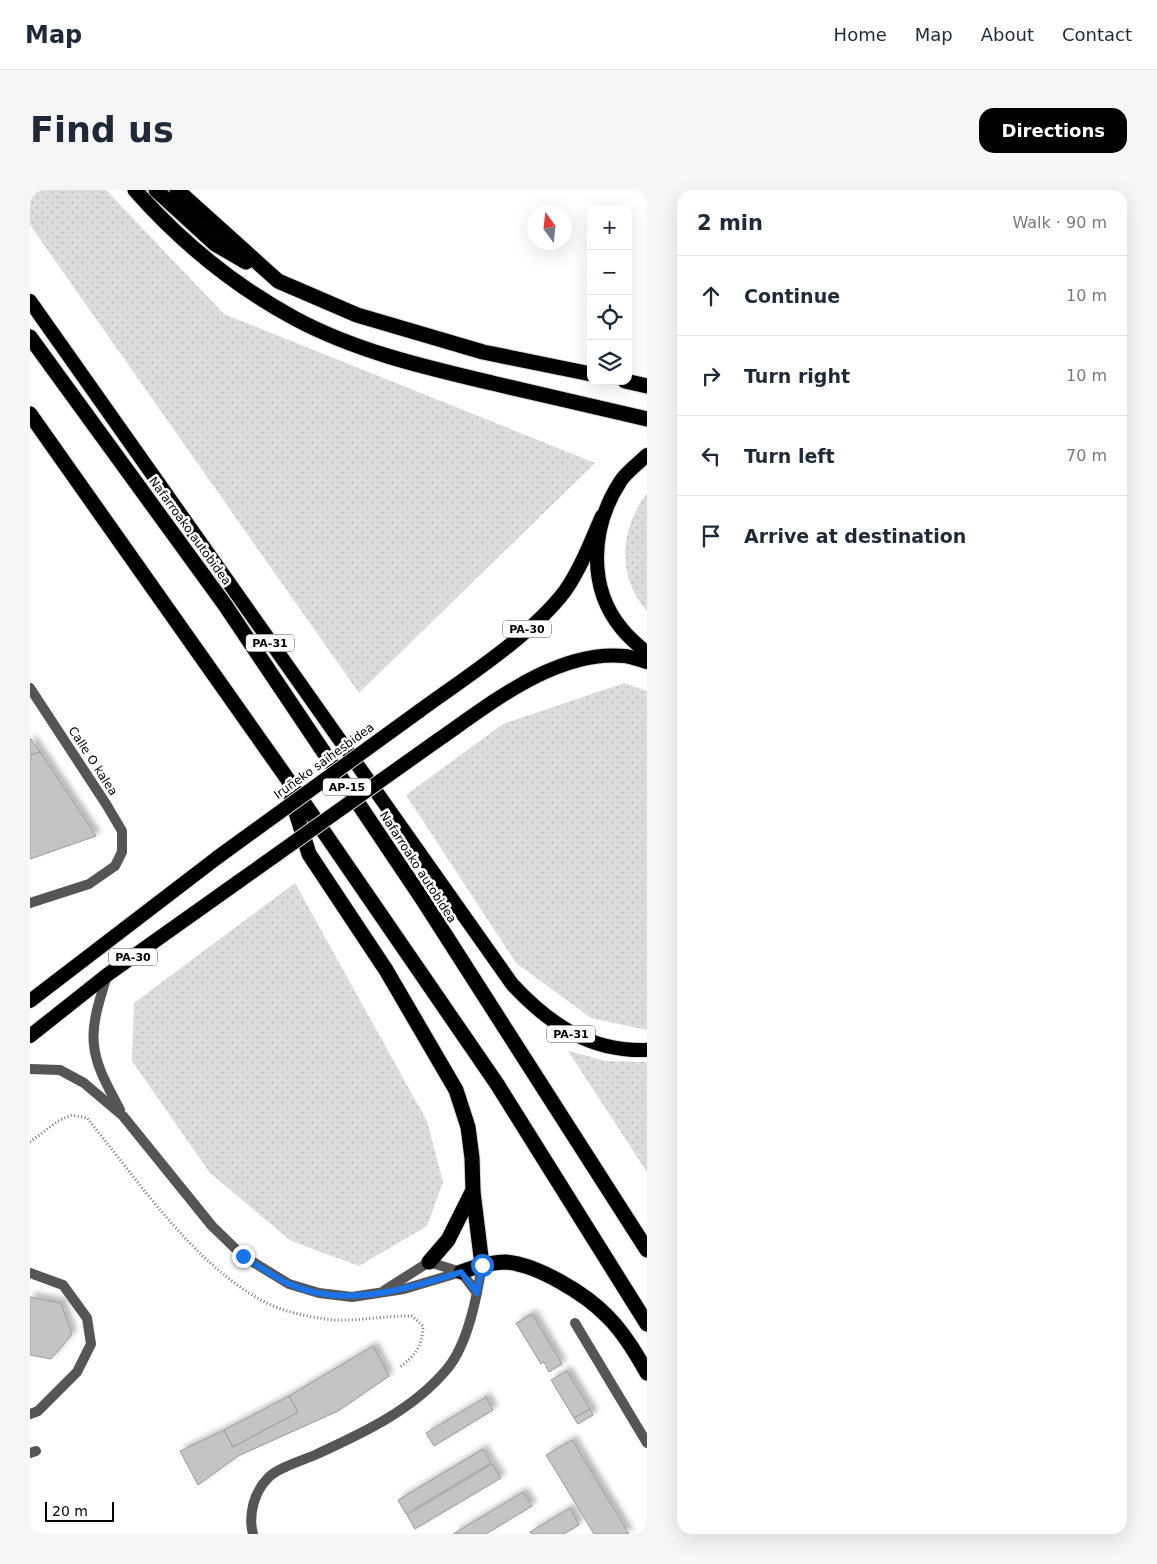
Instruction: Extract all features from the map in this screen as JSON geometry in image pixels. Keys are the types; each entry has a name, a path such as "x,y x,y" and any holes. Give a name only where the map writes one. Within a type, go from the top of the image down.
{"highway":[{"path":"135,190 180,237 214,266 280,309 328,333 378,353 435,370 647,419"},
{"path":"156,190 215,244 278,281 357,315 483,352 587,373"},
{"path":"177,190 278,281"},
{"name":"PA-31","path":"30,301 512,984 531,1004 570,1033 590,1042 612,1048 647,1050"},
{"name":"Nafarroako autobidea","path":"30,337 225,605 423,900 647,1250"},
{"path":"632,382 647,386"},
{"path":"30,414 284,774 497,1084 647,1324"},
{"name":"PA-30","path":"647,455 621,481 602,516 596,555 602,594 621,629 647,653"},
{"name":"Iruñeko saihesbidea","path":"30,1001 218,857 486,663 534,623 564,592 580,567 602,516"},
{"name":"PA-30","path":"30,1036 107,975 438,740 525,682 547,671 574,662 600,657 625,656 647,662"},
{"path":"284,774 309,854 386,970 456,1090 468,1127 482,1265"},
{"path":"429,1262 448,1240 473,1190"},
{"path":"461,1272 482,1265 505,1262 531,1266 568,1285 607,1316 634,1349 647,1373"}],"street":[{"name":"Calle O kalea","path":"30,688 122,831 122,852 115,866 89,884 30,903"},
{"path":"107,975 96,1017 94,1045 102,1075 123,1116"},
{"path":"30,1069 60,1070 84,1083 123,1116 212,1226 243,1256 290,1284 319,1293 352,1297 404,1289 461,1272"},
{"path":"382,1292 429,1262 461,1272 477,1293"},
{"path":"253,1534 251,1526 255,1496 268,1476 372,1428 412,1402 448,1368 464,1336 477,1293 482,1265"},
{"path":"30,1273 64,1285 87,1318 91,1344 77,1372 38,1411 30,1414"},
{"path":"575,1323 647,1443"}],"shaded area":[{"path":"30,190 106,190 224,314 595,463 359,693 30,225"},
{"path":"647,493 647,611 630,583 626,568 625,552 631,522"},
{"path":"624,683 647,691 647,1030 591,1018 516,963 406,795 503,724"},
{"path":"295,883 427,1121 443,1182 427,1226 359,1266 291,1241 210,1173 132,1061 134,1003"},
{"path":"568,1051 606,1061 647,1062 647,1172"}],"building":[{"path":"30,738 40,752 30,755"},
{"path":"40,752 96,836 30,859 30,755"},
{"path":"30,1297 61,1303 72,1334 51,1359 30,1355"},
{"path":"532,1314 562,1364 549,1372 544,1362 541,1364 516,1323"},
{"path":"373,1346 389,1376 338,1411 238,1456 198,1485 180,1451 224,1430 233,1447 298,1412 289,1396"},
{"path":"567,1371 590,1409 574,1418 551,1380"},
{"path":"289,1396 298,1412 233,1447 224,1430"},
{"path":"486,1397 493,1410 434,1446 426,1433"},
{"path":"590,1409 593,1415 578,1424 574,1418"},
{"path":"572,1440 629,1534 594,1534 546,1455"},
{"path":"483,1449 491,1463 406,1514 398,1500"},
{"path":"492,1464 501,1478 415,1529 407,1515"},
{"path":"523,1492 532,1506 486,1534 453,1534"},
{"path":"570,1508 579,1525 564,1534 532,1534 530,1532"}],"route":[{"path":"243,1256 290,1284 319,1293 352,1297 404,1289 461,1272 477,1293 482,1265"}]}
